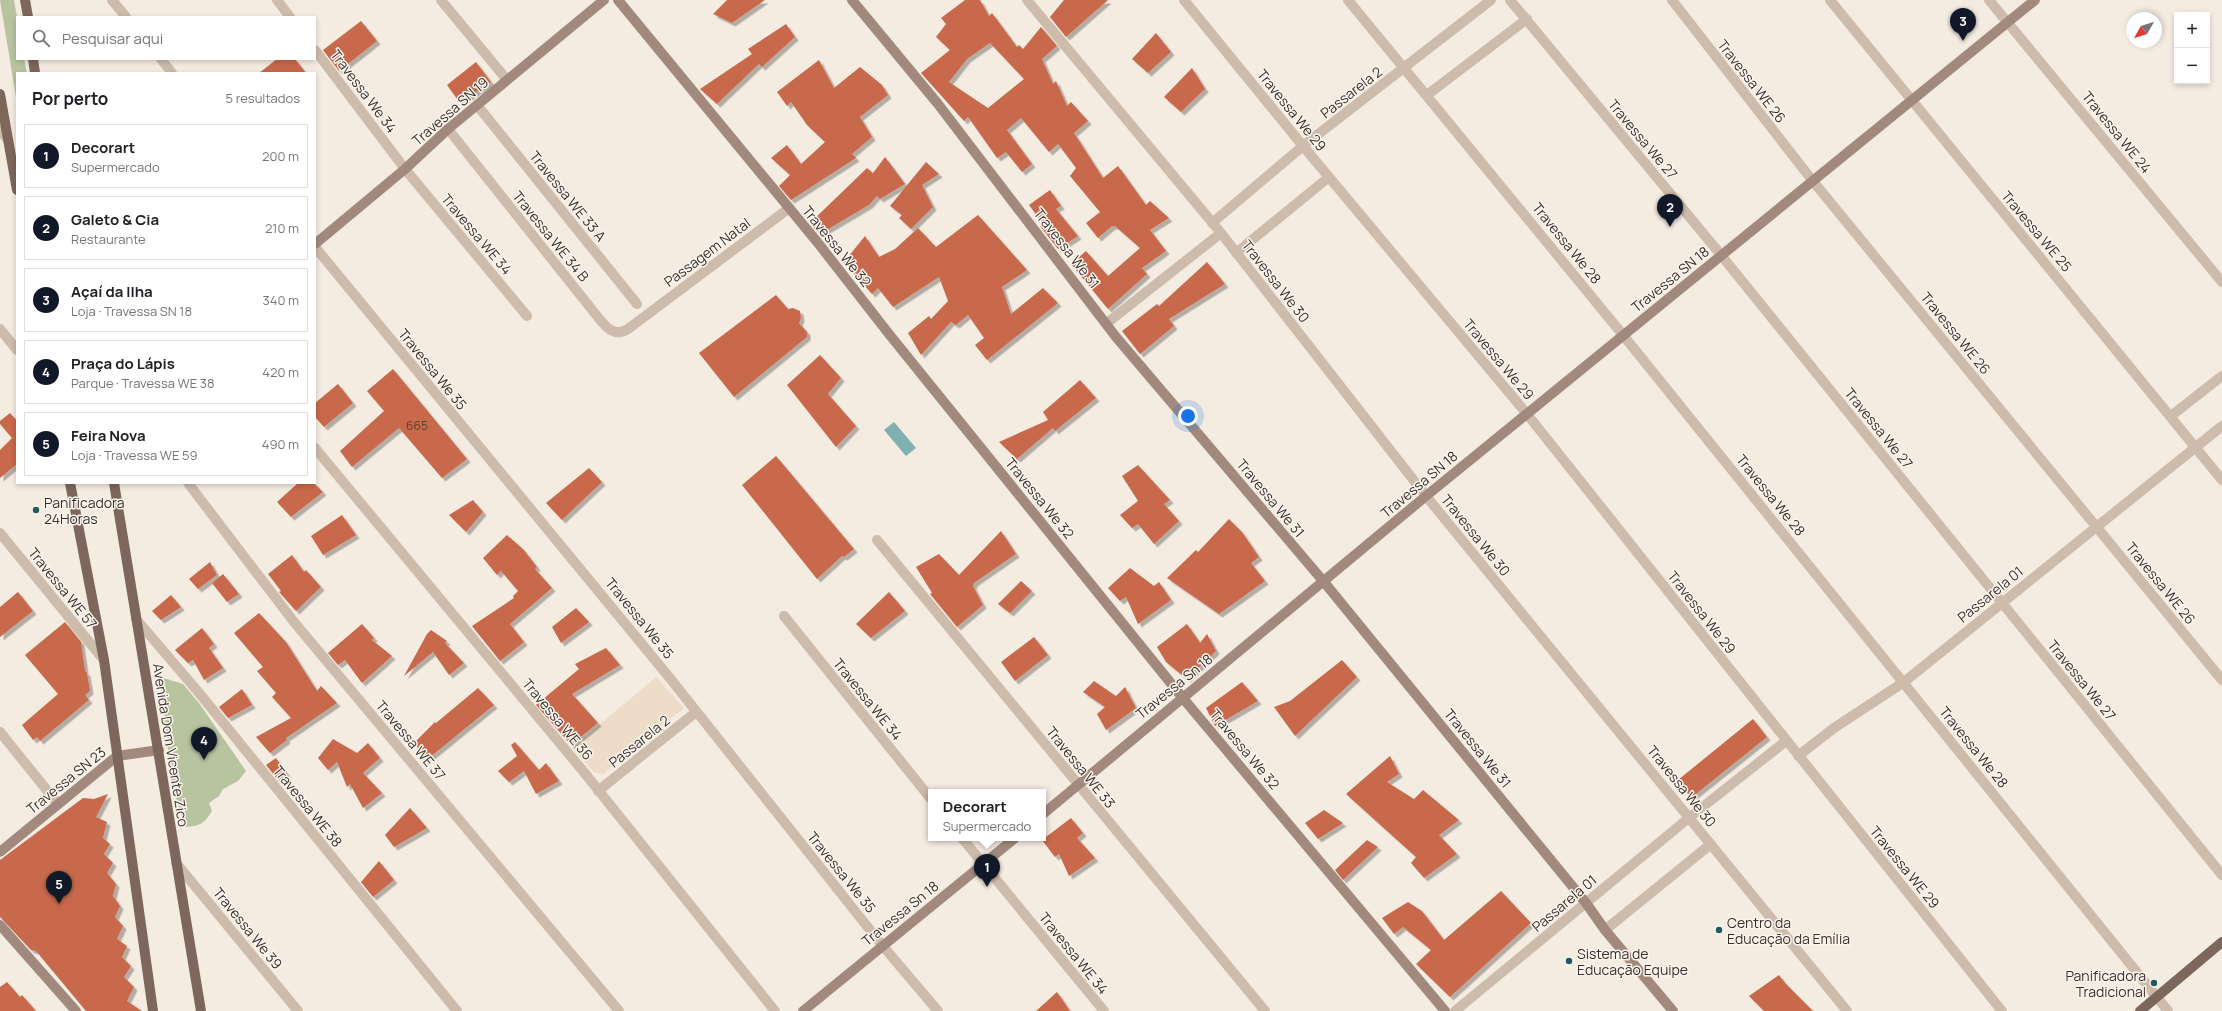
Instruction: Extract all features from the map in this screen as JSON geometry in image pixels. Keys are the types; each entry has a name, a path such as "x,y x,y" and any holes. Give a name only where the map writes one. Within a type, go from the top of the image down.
{"main road":[{"path":"26,0 28,16"},
{"path":"34,60 35,72"},
{"path":"0,94 16,184"},
{"path":"70,484 104,660 153,1011"},
{"name":"Avenida Dom Vicente Zico","path":"114,484 201,1011"},
{"path":"2140,1011 2222,942"}],"street":[{"path":"112,0 125,16"},
{"path":"278,0 289,16"},
{"path":"441,0 506,80"},
{"name":"Travessa SN 19","path":"316,245 405,169 448,129 604,0"},
{"name":"Travessa We 32","path":"618,0 1182,696 1445,1011"},
{"name":"Travessa We 31","path":"852,0 938,104 1121,343 1324,582 1673,1011"},
{"name":"Travessa We 30","path":"1027,0 1221,233 1426,496 1690,817 1847,1011"},
{"name":"Travessa We 29","path":"1184,0 1303,146 1527,414 1786,741"},
{"name":"Travessa We 28","path":"1348,0 1623,335 2168,1011"},
{"name":"Passarela 2","path":"1212,223 1303,146 1491,0"},
{"name":"Travessa We 27","path":"1510,0 1721,256 2222,876"},
{"name":"Travessa WE 26","path":"1672,0 1812,180 2222,680"},
{"name":"Travessa WE 25","path":"1830,0 2222,480"},
{"name":"Travessa WE 24","path":"1989,0 2222,282"},
{"name":"Travessa SN 18","path":"1324,582 1426,496 1812,180 2035,0"},
{"path":"1427,95 1526,20"},
{"name":"Travessa We 34","path":"316,51 405,169"},
{"path":"162,60 171,72"},
{"name":"Travessa WE 33 A","path":"477,105 637,304"},
{"name":"Travessa WE 34 B","path":"448,129 608,328 622,332 642,318"},
{"path":"0,130 8,140"},
{"name":"Travessa WE 34","path":"405,169 528,316"},
{"path":"1236,253 1329,177"},
{"name":"Passagem Natal","path":"642,318 788,209"},
{"path":"1107,324 1221,233"},
{"name":"Travessa We 35","path":"316,247 492,463 520,494 882,945 938,1011"},
{"path":"0,329 16,349"},
{"path":"2171,416 2222,376"},
{"name":"Passarela 01","path":"1798,756 1834,728 1904,682 2222,426"},
{"name":"Travessa WE 36","path":"316,449 598,791 776,1011"},
{"name":"Travessa WE 37","path":"189,484 294,622 619,1011"},
{"name":"Travessa WE 57","path":"0,533 104,660"},
{"name":"Travessa WE 33","path":"877,540 1077,785 1265,1011"},
{"name":"Travessa Sn 18","path":"1046,811 1182,696 1324,582"},
{"name":"Travessa WE 34","path":"784,616 928,795"},
{"name":"Travessa WE 38","path":"136,619 200,694 457,1011"},
{"name":"Passarela 2","path":"598,791 696,712"},
{"path":"0,732 58,804"},
{"name":"Passarela 01","path":"1455,1011 1690,817 1786,741"},
{"name":"Travessa WE 29","path":"1786,741 2002,1011"},
{"name":"Travessa SN 23","path":"0,852 117,756 159,750"},
{"name":"Travessa WE 34","path":"964,841 1104,1011"},
{"name":"Travessa Sn 18","path":"803,1011 882,945 984,865 1012,841"},
{"path":"1606,930 1711,844"},
{"name":"Travessa We 39","path":"176,863 298,1011"},
{"path":"0,925 76,1011"}],"green space":[{"path":"0,0 14,0 17,16 16,60 24,60 27,72 16,72 16,97"},
{"path":"160,677 183,684 199,703 246,771 238,781 223,789 219,796 209,803 212,811 207,819 201,824 194,826 185,827 172,785"}],"shaded area":[{"path":"656,677 684,708 603,774 594,772 572,748"}],"water":[{"path":"894,422 916,448 906,456 884,430"}],"building":[{"path":"727,0 765,0 732,23 713,14"},
{"path":"965,0 980,0 989,16 992,13 1017,47 1019,45 1023,49 1041,27 1057,46 1042,59 1053,84 1056,81 1067,106 1071,102 1088,121 1074,133 1103,178 1118,166 1146,205 1150,201 1169,218 1150,230 1166,251 1142,268 1147,274 1108,309 1071,264 1086,251 1108,276 1140,248 1115,226 1112,226 1098,238 1086,223 1100,212 1070,176 1076,168 1058,144 1049,152 1021,118 1007,130 1032,164 1022,172 1006,152 997,158 968,117 964,121 921,73 950,50 936,37 946,24 941,18","holes":["990,43 1024,79 988,108 949,82 967,59"]},
{"path":"1064,0 1108,0 1066,37 1050,17"},
{"path":"361,21 377,41 339,71 323,50"},
{"path":"786,24 795,37 762,67 759,64 717,104 700,89 752,54 748,49"},
{"path":"1156,33 1171,52 1148,73 1132,59"},
{"path":"276,60 296,60 305,72 260,72"},
{"path":"819,60 834,88 860,67 882,85 888,95 860,117 872,137 852,154 856,158 791,200 779,186 790,175 771,158 787,145 801,164 825,142 807,125 791,102 787,106 777,92"},
{"path":"476,62 491,82 460,103 447,85"},
{"path":"1192,68 1205,89 1181,112 1164,97"},
{"path":"885,157 905,184 880,199 877,196 869,205 825,231 815,229 810,223 867,168 873,173"},
{"path":"926,162 939,174 922,185 933,207 911,229 899,218 902,215 890,206"},
{"path":"1050,190 1061,206 1056,209 1078,236 1058,249 1040,226 1043,224 1029,205"},
{"path":"978,215 1027,270 1002,287 1011,314 1043,288 1058,303 987,360 975,345 984,338 968,315 956,325 951,322 921,355 908,333 929,316 931,319 948,301 939,277 893,307 878,288 872,294 844,262 865,236 879,257 895,249 918,228 936,247"},
{"path":"1207,262 1225,284 1169,319 1174,326 1140,354 1122,331 1157,304 1159,306"},
{"path":"776,295 788,309 793,308 800,311 801,318 799,323 807,332 807,337 734,397 699,353"},
{"path":"820,355 841,378 828,394 856,426 836,447 787,385"},
{"path":"393,369 467,459 442,478 399,428 352,467 340,451 384,411 367,391"},
{"path":"1080,380 1096,398 1055,431 1053,428 1017,459 999,442 1048,420 1043,412"},
{"path":"338,384 353,403 324,427 316,418 316,402"},
{"path":"10,413 16,420 16,465 0,478 0,450 12,438 0,424 0,421"},
{"path":"776,456 854,549 844,557 842,556 817,579 742,485"},
{"path":"1138,465 1170,500 1164,504 1179,521 1154,544 1138,524 1132,528 1120,515 1138,501 1122,476"},
{"path":"589,468 602,482 562,520 546,503"},
{"path":"297,484 315,484 323,492 291,517 277,502"},
{"path":"473,500 483,512 466,532 449,515"},
{"path":"342,515 356,535 323,555 311,536"},
{"path":"1229,519 1242,532 1259,557 1251,563 1265,581 1219,614 1167,578 1196,550 1198,552"},
{"path":"1001,531 1016,554 974,583 973,586 983,605 957,627 930,594 932,593 916,567 939,554 959,575"},
{"path":"507,535 523,549 537,567 535,569 552,588 510,624 524,642 500,661 472,626 514,598 513,596 518,591 501,571 497,575 483,558"},
{"path":"292,555 304,572 306,570 321,587 296,611 279,592 281,591 268,574"},
{"path":"210,562 217,575 198,589 189,579"},
{"path":"1130,568 1154,586 1159,582 1171,600 1138,624 1126,597 1120,601 1108,588"},
{"path":"223,574 239,594 227,602 212,583"},
{"path":"1021,581 1032,591 1010,613 998,604"},
{"path":"18,592 33,611 0,637 0,607"},
{"path":"889,592 905,611 871,638 856,624"},
{"path":"171,595 181,607 161,620 152,611"},
{"path":"576,608 589,622 561,643 552,627"},
{"path":"259,613 286,642 317,691 321,686 337,703 286,738 287,740 270,753 256,737 291,718 272,697 276,693 257,671 263,667 234,633"},
{"path":"65,622 81,642 85,671 87,673 90,691 85,695 89,700 40,741 37,737 33,740 22,725 58,694 25,655"},
{"path":"362,624 374,638 372,640 392,656 362,683 345,660 338,665 328,653"},
{"path":"1187,624 1200,643 1207,634 1216,651 1187,679 1166,662 1157,647"},
{"path":"202,628 214,644 209,648 223,668 204,680 193,660 188,663 175,650"},
{"path":"431,630 447,641 445,643 464,663 449,675 433,652 404,676 427,634"},
{"path":"1034,637 1048,655 1015,681 1001,662"},
{"path":"606,648 620,665 572,694 598,723 571,745 536,705 579,669 575,664"},
{"path":"1342,660 1357,677 1295,736 1274,707 1290,701"},
{"path":"1094,681 1116,696 1125,687 1136,708 1106,730 1097,714 1105,707 1083,692"},
{"path":"1242,682 1258,701 1215,726 1206,708"},
{"path":"478,688 494,705 424,762 415,742 435,722 436,723"},
{"path":"242,689 252,705 228,718 219,707"},
{"path":"1753,719 1767,737 1691,798 1678,780"},
{"path":"333,739 357,753 368,743 380,758 363,773 382,793 363,808 350,784 347,787 337,762 328,770 318,758"},
{"path":"515,742 539,770 546,763 559,781 536,794 524,771 509,782 498,771 517,756 511,745"},
{"path":"1390,756 1399,774 1387,782 1414,799 1423,790 1459,820 1439,835 1457,854 1424,878 1411,863 1416,857 1346,794"},
{"path":"276,758 287,774 278,780 266,765"},
{"path":"108,794 96,817 107,822 103,838 110,844 104,854 113,863 107,873 116,884 113,896 120,906 115,917 123,926 117,939 127,946 122,957 131,966 124,977 134,987 127,1001 142,1011 86,1011 36,951 31,950 0,917 0,860 83,798 94,799"},
{"path":"410,808 427,828 394,847 385,835"},
{"path":"1324,810 1343,823 1318,839 1305,823"},
{"path":"1071,818 1083,833 1077,838 1095,858 1069,876 1059,854 1055,857 1043,841 1046,841 1046,837"},
{"path":"1367,840 1378,847 1343,880 1335,870"},
{"path":"379,861 394,880 373,897 361,882"},
{"path":"1501,891 1531,923 1450,997 1416,964 1431,950 1403,927 1394,934 1382,918 1408,902 1422,911 1444,940"},
{"path":"1779,975 1813,1011 1764,1011 1749,996"},
{"path":"7,982 20,997 22,995 36,1011 0,1011 0,987"},
{"path":"1057,992 1070,1011 1036,1011"}],"place":[{"name":"Açaí da Ilha","path":"1963,41"},
{"name":"Galeto & Cia","path":"1670,227"},
{"name":"Panificadora 24Horas","path":"36,510"},
{"name":"Praça do Lápis","path":"204,760"},
{"name":"Decorart","path":"987,887"},
{"name":"Feira Nova","path":"59,904"},
{"name":"Centro da Educação da Emília","path":"1719,930"},
{"name":"Sistema de Educação Equipe","path":"1569,961"},
{"name":"Panificadora Tradicional","path":"2154,983"}]}
